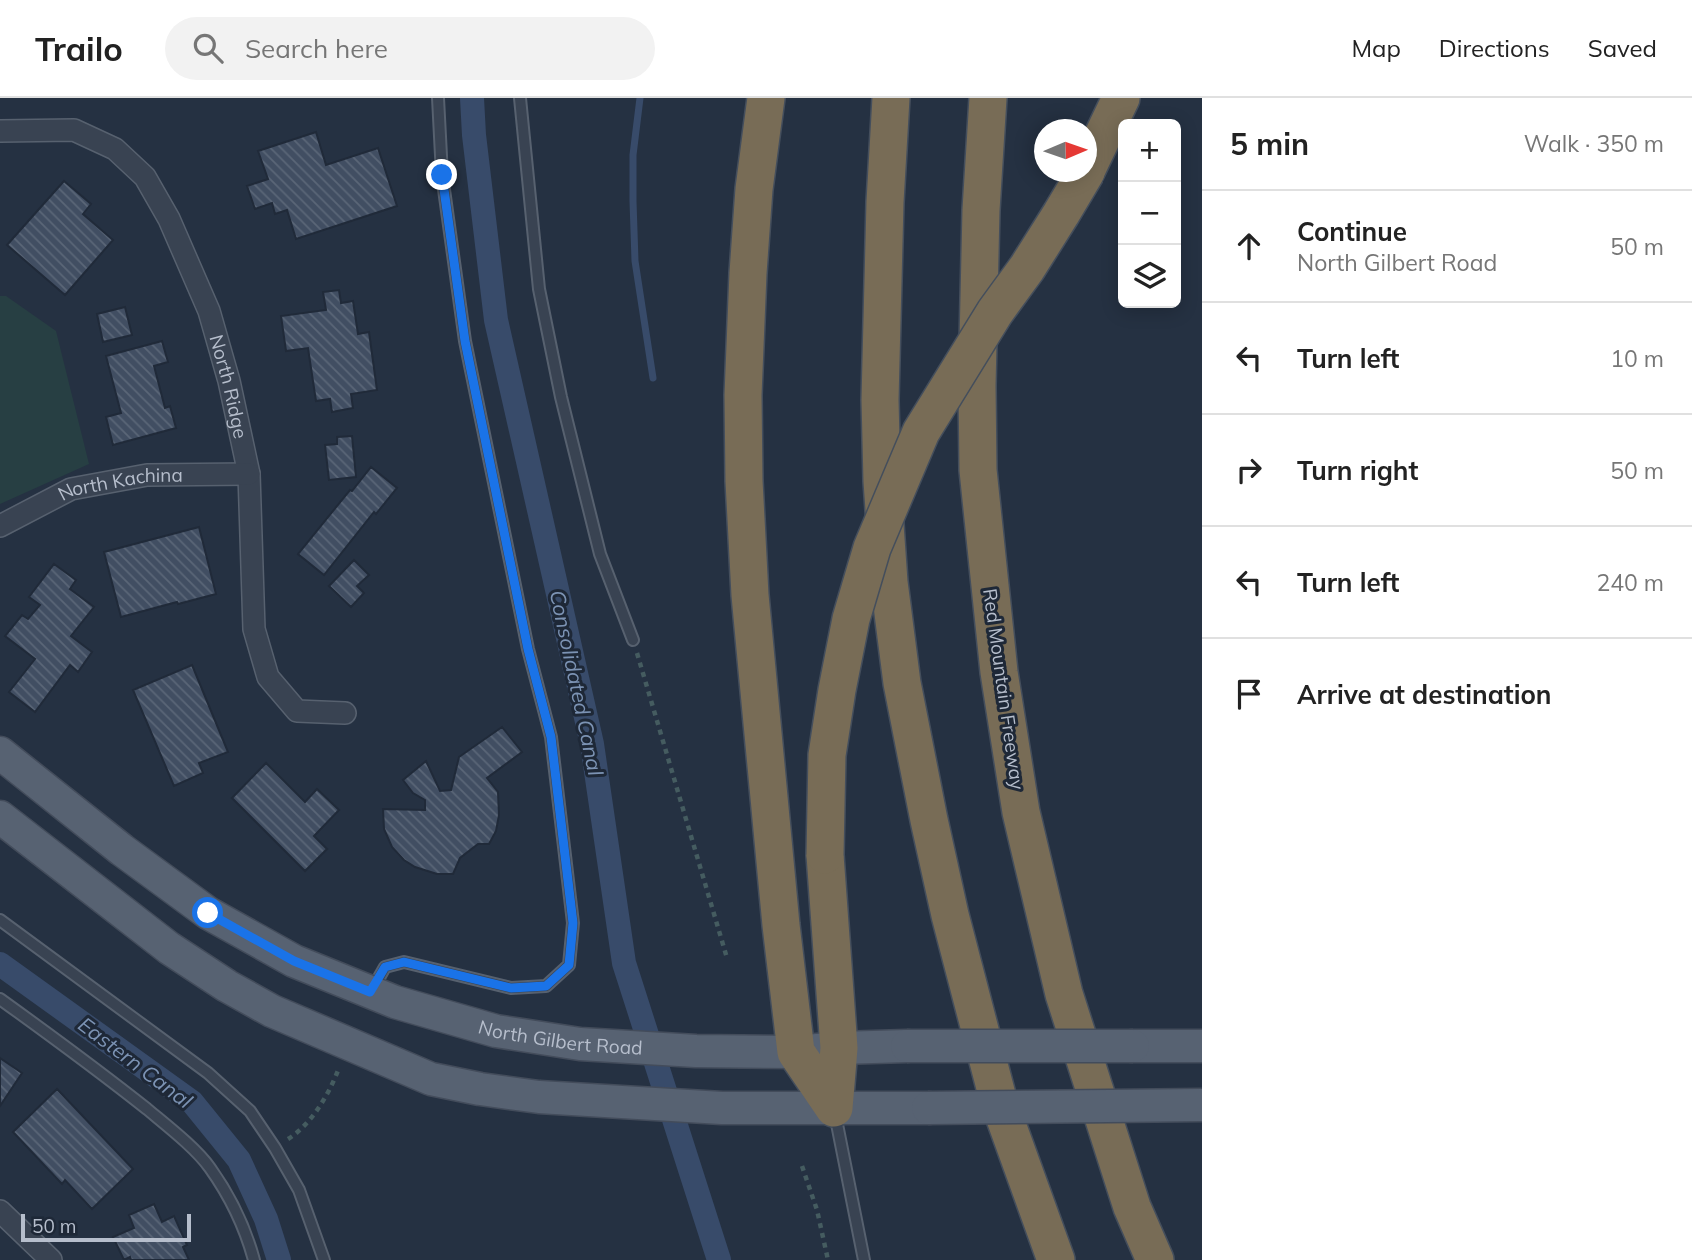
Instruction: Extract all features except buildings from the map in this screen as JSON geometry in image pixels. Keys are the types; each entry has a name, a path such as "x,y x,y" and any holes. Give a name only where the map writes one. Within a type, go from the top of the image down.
{"highway":[{"path":"765,98 754,188 743,395 744,481 751,609 781,926 796,1052 834,1108"},
{"path":"891,98 885,202 880,400 889,582 902,683 947,902 998,1099 1056,1260"},
{"name":"Red Mountain Freeway","path":"988,98 981,211 978,470 999,672 1021,812 1064,994 1132,1207 1155,1260"},
{"path":"1097,148 1121,98"},
{"path":"834,1108 839,1048 825,855 827,755 851,619 872,548 921,432 995,313 1055,225 1080,182"}],"main road":[{"name":"North Gilbert Road","path":"0,753 121,850 208,913 294,961 395,1002 496,1031 580,1044 696,1051 796,1052 906,1046 1197,1046"},
{"path":"0,817 169,948 227,986 272,1011 431,1079 540,1097 722,1108 1202,1105"}],"street":[{"name":"North Ridge","path":"0,131 74,130 115,149 145,177 169,219 209,311 229,382 249,474 254,629 268,677 297,711 345,713"},
{"name":"North Kachina","path":"0,526 71,489 147,475 249,474"},
{"path":"0,1212 51,1260"}],"lane":[{"path":"370,992 385,967 404,962 511,988 546,986 569,965 573,923 551,737 528,649 465,341 442,175 438,98"},
{"path":"520,98 539,289 561,397 600,554 633,640"},
{"path":"0,920 208,1073 250,1111 275,1147 299,1191 324,1260"},
{"path":"0,999 93,1066 172,1129 209,1165 232,1202 254,1260"},
{"path":"834,1108 864,1260"}],"path":[{"path":"633,640 727,958"},
{"path":"275,1147 294,1135 314,1113 332,1085 348,1044"},
{"path":"802,1166 817,1210 828,1260"}],"green space":[{"path":"0,296 6,296 56,331 89,464 0,504"}],"waterway":[{"name":"Consolidated Canal","path":"472,98 496,320 592,744 624,963 719,1260"},
{"path":"640,98 633,155 635,261 653,378"},
{"name":"Eastern Canal","path":"0,964 192,1102 239,1160 266,1219 279,1260"}],"route":[{"path":"208,913 294,961 370,992 385,967 404,962 511,988 546,986 569,965 573,923 551,737 528,649 465,341 442,175"}]}
